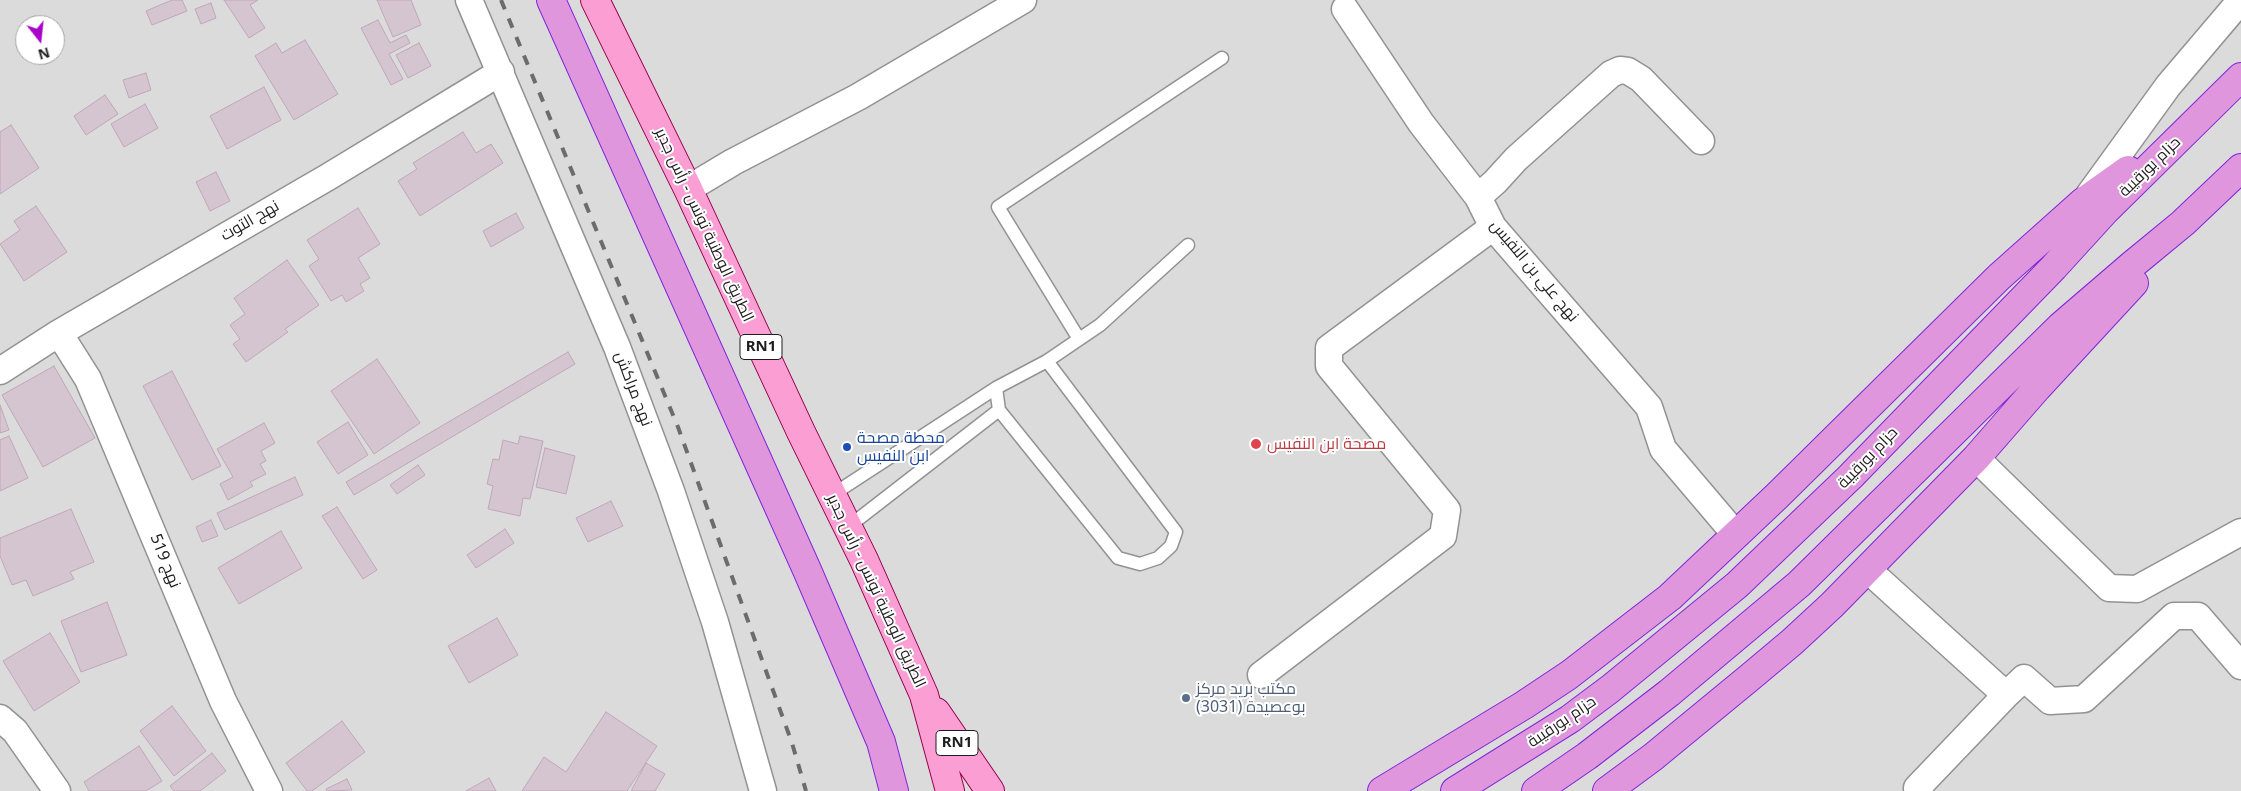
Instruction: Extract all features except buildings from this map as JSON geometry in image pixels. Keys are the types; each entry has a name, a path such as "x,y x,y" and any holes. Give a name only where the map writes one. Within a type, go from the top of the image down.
{"highway":[{"path":"551,0 807,570 881,742 894,791"},
{"name":"حزام بورقيبة","path":"1455,791 1570,719 1610,689 1737,585 1820,508 2054,267 2106,210 2241,78"},
{"path":"1382,791 1483,731 1569,675 1670,597 1736,535 1999,277 2083,202 2128,170 2168,151"},
{"path":"1536,791 1669,693 1761,618 1831,555 2061,326 2132,264 2183,224 2241,168"},
{"path":"1607,791 1653,757 1792,642 1868,570 1976,458 2037,388 2149,266 2183,224"}],"main road":[{"name":"الطريق الوطنية تونس - رأس جدير","path":"595,0 688,189 848,527 924,695 950,791"},
{"name":"الطريق الوطنية تونس - رأس جدير","path":"924,695 990,791"}],"street":[{"name":"نهج مراكش","path":"469,0 617,347 671,492 715,622 763,791"},
{"path":"688,189 733,162 858,98 1022,0"},
{"path":"2083,202 2168,86 2241,0"},
{"name":"نهج علي بن النفيس","path":"1345,10 1420,123 1478,197 1493,227 1649,407 1663,449 1736,535"},
{"path":"1478,197 1516,159 1611,74 1620,70 1628,71 1641,79 1702,141"},
{"name":"نهج التوت","path":"0,371 59,333 328,177 501,72"},
{"path":"1261,675 1443,536 1447,510 1329,366 1329,348 1493,227"},
{"name":"نهج 519","path":"59,333 88,379 223,701 268,791"},
{"path":"1976,458 2109,588 2137,589 2241,532"},
{"path":"1868,570 2006,695"},
{"path":"1917,790 2024,678 2050,700 2084,699 2174,616 2198,616 2241,666"},
{"path":"0,718 14,731 57,791"}],"lane":[{"path":"1079,339 998,208 1222,58"},
{"path":"832,495 996,388 1047,361 1100,325 1188,245"},
{"path":"996,388 998,410 1118,558 1140,564 1158,558 1171,546 1176,532 1047,361"},
{"path":"848,527 998,410"}],"shaded area":[{"path":"0,0 2241,0 2241,791 0,791"}],"railway":[{"path":"501,0 678,427 792,743 806,791"}],"place":[{"name":"مصحة ابن النفيس","path":"1256,444"},
{"name":"محطة مصحة ابن النفيس","path":"847,447"},
{"name":"مكتب بريد مركز بوعصيدة (3031)","path":"1186,698"}]}
